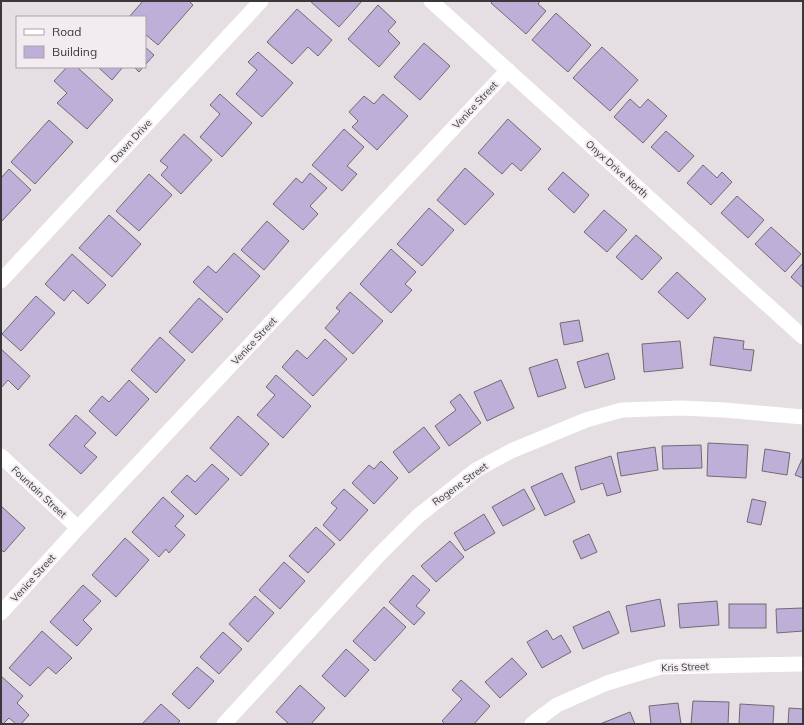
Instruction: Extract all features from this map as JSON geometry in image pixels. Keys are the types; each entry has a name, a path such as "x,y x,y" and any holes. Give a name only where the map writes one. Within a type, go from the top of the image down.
{"street":[{"name":"Dawn Drive","path":"1,280 261,1"},
{"name":"Onyx Drive North","path":"431,1 803,337"},
{"name":"Venice Street","path":"1,613 78,528 508,70"},
{"name":"Rogene Street","path":"224,724 379,555 418,516 476,470 511,451 586,420 622,410 682,408 803,417"},
{"name":"Fountain Street","path":"1,456 78,528"},
{"name":"Kris Street","path":"532,724 557,706 607,683 660,667 803,664"}],"building":[{"path":"143,1 189,1 193,5 158,45 146,35 146,16 130,16"},
{"path":"310,1 362,1 339,27"},
{"path":"493,1 540,1 538,4 546,11 526,34 491,3"},
{"path":"378,5 396,22 388,31 400,43 379,67 348,39"},
{"path":"297,9 332,40 318,56 308,47 292,64 267,42"},
{"path":"556,13 591,45 568,72 532,40"},
{"path":"424,43 450,66 420,100 394,77"},
{"path":"602,47 638,80 610,111 573,78"},
{"path":"146,48 154,55 146,64"},
{"path":"258,52 293,83 262,117 236,94 257,70 248,62"},
{"path":"66,68 78,68 113,100 87,129 57,103 67,93 54,81"},
{"path":"99,68 122,68 112,80"},
{"path":"135,68 142,68 139,72"},
{"path":"220,94 252,123 222,157 200,137 220,114 210,105"},
{"path":"383,94 408,116 377,150 352,127 358,121 349,112 364,96 374,104"},
{"path":"630,99 640,108 648,99 667,116 643,143 614,117"},
{"path":"508,119 541,149 521,171 512,163 502,174 478,153"},
{"path":"49,120 73,142 35,184 11,162"},
{"path":"344,129 364,147 347,166 357,174 342,191 312,165"},
{"path":"666,131 694,156 679,172 651,147"},
{"path":"184,134 212,160 181,194 161,175 168,167 160,161"},
{"path":"703,165 717,178 722,172 732,182 711,205 687,183"},
{"path":"465,168 494,194 465,225 437,200"},
{"path":"9,169 31,190 1,222 1,178"},
{"path":"563,172 589,195 574,213 548,189"},
{"path":"310,173 327,188 310,206 318,214 303,230 273,204 296,178 302,183"},
{"path":"149,174 172,195 139,231 116,211"},
{"path":"737,196 764,220 748,238 721,213"},
{"path":"429,208 454,230 422,266 397,244"},
{"path":"604,210 627,230 607,252 584,232"},
{"path":"109,215 141,244 112,277 79,248"},
{"path":"267,221 289,241 264,270 241,250"},
{"path":"771,227 801,254 785,272 755,244"},
{"path":"636,235 662,258 642,280 616,257"},
{"path":"391,249 416,272 405,284 412,290 391,313 360,284"},
{"path":"234,253 260,276 227,313 193,282 208,266 216,273"},
{"path":"72,254 106,285 88,304 73,290 64,301 45,284"},
{"path":"803,263 803,288 791,277"},
{"path":"677,272 706,299 688,319 658,292"},
{"path":"350,292 383,321 353,354 325,328 340,311 336,308"},
{"path":"36,296 55,313 21,351 2,334"},
{"path":"199,298 223,319 192,353 169,332"},
{"path":"579,320 583,341 564,345 560,323"},
{"path":"160,337 185,360 156,393 131,370"},
{"path":"714,337 744,341 743,349 754,350 751,371 710,365"},
{"path":"325,339 347,359 313,396 282,367 297,350 307,359"},
{"path":"680,341 683,368 644,372 642,344"},
{"path":"1,349 30,376 18,390 8,380 1,388"},
{"path":"608,353 615,379 585,388 577,362"},
{"path":"557,359 566,388 538,397 529,368"},
{"path":"276,375 311,406 283,438 257,415 275,395 266,387"},
{"path":"129,380 149,399 116,436 89,411 102,396 109,402"},
{"path":"501,380 514,408 487,421 474,392"},
{"path":"460,394 481,423 449,446 435,426 456,410 450,402"},
{"path":"76,415 96,433 84,446 97,457 81,474 49,445"},
{"path":"238,416 269,444 241,476 210,448"},
{"path":"424,427 440,448 409,473 393,452"},
{"path":"708,443 748,445 746,478 707,476"},
{"path":"701,445 702,468 663,469 662,446"},
{"path":"655,447 658,470 621,476 617,453"},
{"path":"765,449 790,453 787,475 762,471"},
{"path":"611,456 621,492 607,496 603,483 581,490 575,467"},
{"path":"803,457 803,478 795,475"},
{"path":"381,461 398,478 374,504 352,483 369,465 374,469"},
{"path":"212,464 229,479 196,515 171,492 187,475 195,482"},
{"path":"562,473 575,502 545,516 531,487"},
{"path":"344,489 368,510 340,541 323,525 337,508 331,503"},
{"path":"524,489 535,509 503,526 492,507"},
{"path":"163,497 184,516 175,526 185,535 169,553 166,549 159,557 132,532"},
{"path":"752,499 766,502 761,525 747,522"},
{"path":"1,506 25,528 4,552 1,550"},
{"path":"484,514 495,533 465,551 454,533"},
{"path":"316,527 335,544 308,573 289,556"},
{"path":"589,534 597,552 581,559 573,541"},
{"path":"125,538 149,560 116,597 92,575"},
{"path":"450,541 464,557 436,582 421,566"},
{"path":"284,562 305,581 280,609 259,590"},
{"path":"413,575 430,590 416,606 425,613 414,625 389,602"},
{"path":"83,585 101,601 83,620 92,629 77,646 50,622"},
{"path":"255,596 274,613 248,642 229,624"},
{"path":"660,599 665,626 631,632 626,606"},
{"path":"717,601 719,625 680,628 678,604"},
{"path":"729,604 766,604 766,628 729,628"},
{"path":"384,607 406,627 375,661 353,641"},
{"path":"803,608 803,631 777,633 776,609"},
{"path":"609,611 619,633 583,649 573,627"},
{"path":"547,630 553,640 561,635 571,652 542,668 527,642"},
{"path":"42,631 72,658 56,674 48,667 30,686 9,668"},
{"path":"223,632 242,649 219,674 200,657"},
{"path":"346,649 369,670 345,697 322,676"},
{"path":"512,658 527,674 500,698 485,682"},
{"path":"197,667 214,681 189,709 172,694"},
{"path":"1,676 23,696 17,703 29,715 21,724 16,724 9,718 1,724"},
{"path":"461,680 490,706 474,724 445,724 442,721 462,699 452,690"},
{"path":"300,685 325,708 311,724 289,724 276,712"},
{"path":"693,701 729,702 728,724 691,724"},
{"path":"678,703 681,724 651,724 649,706"},
{"path":"161,704 180,721 177,724 142,724"},
{"path":"740,704 774,706 773,724 739,724"},
{"path":"789,708 803,709 803,724 788,724"},
{"path":"630,712 635,724 600,724"}]}
